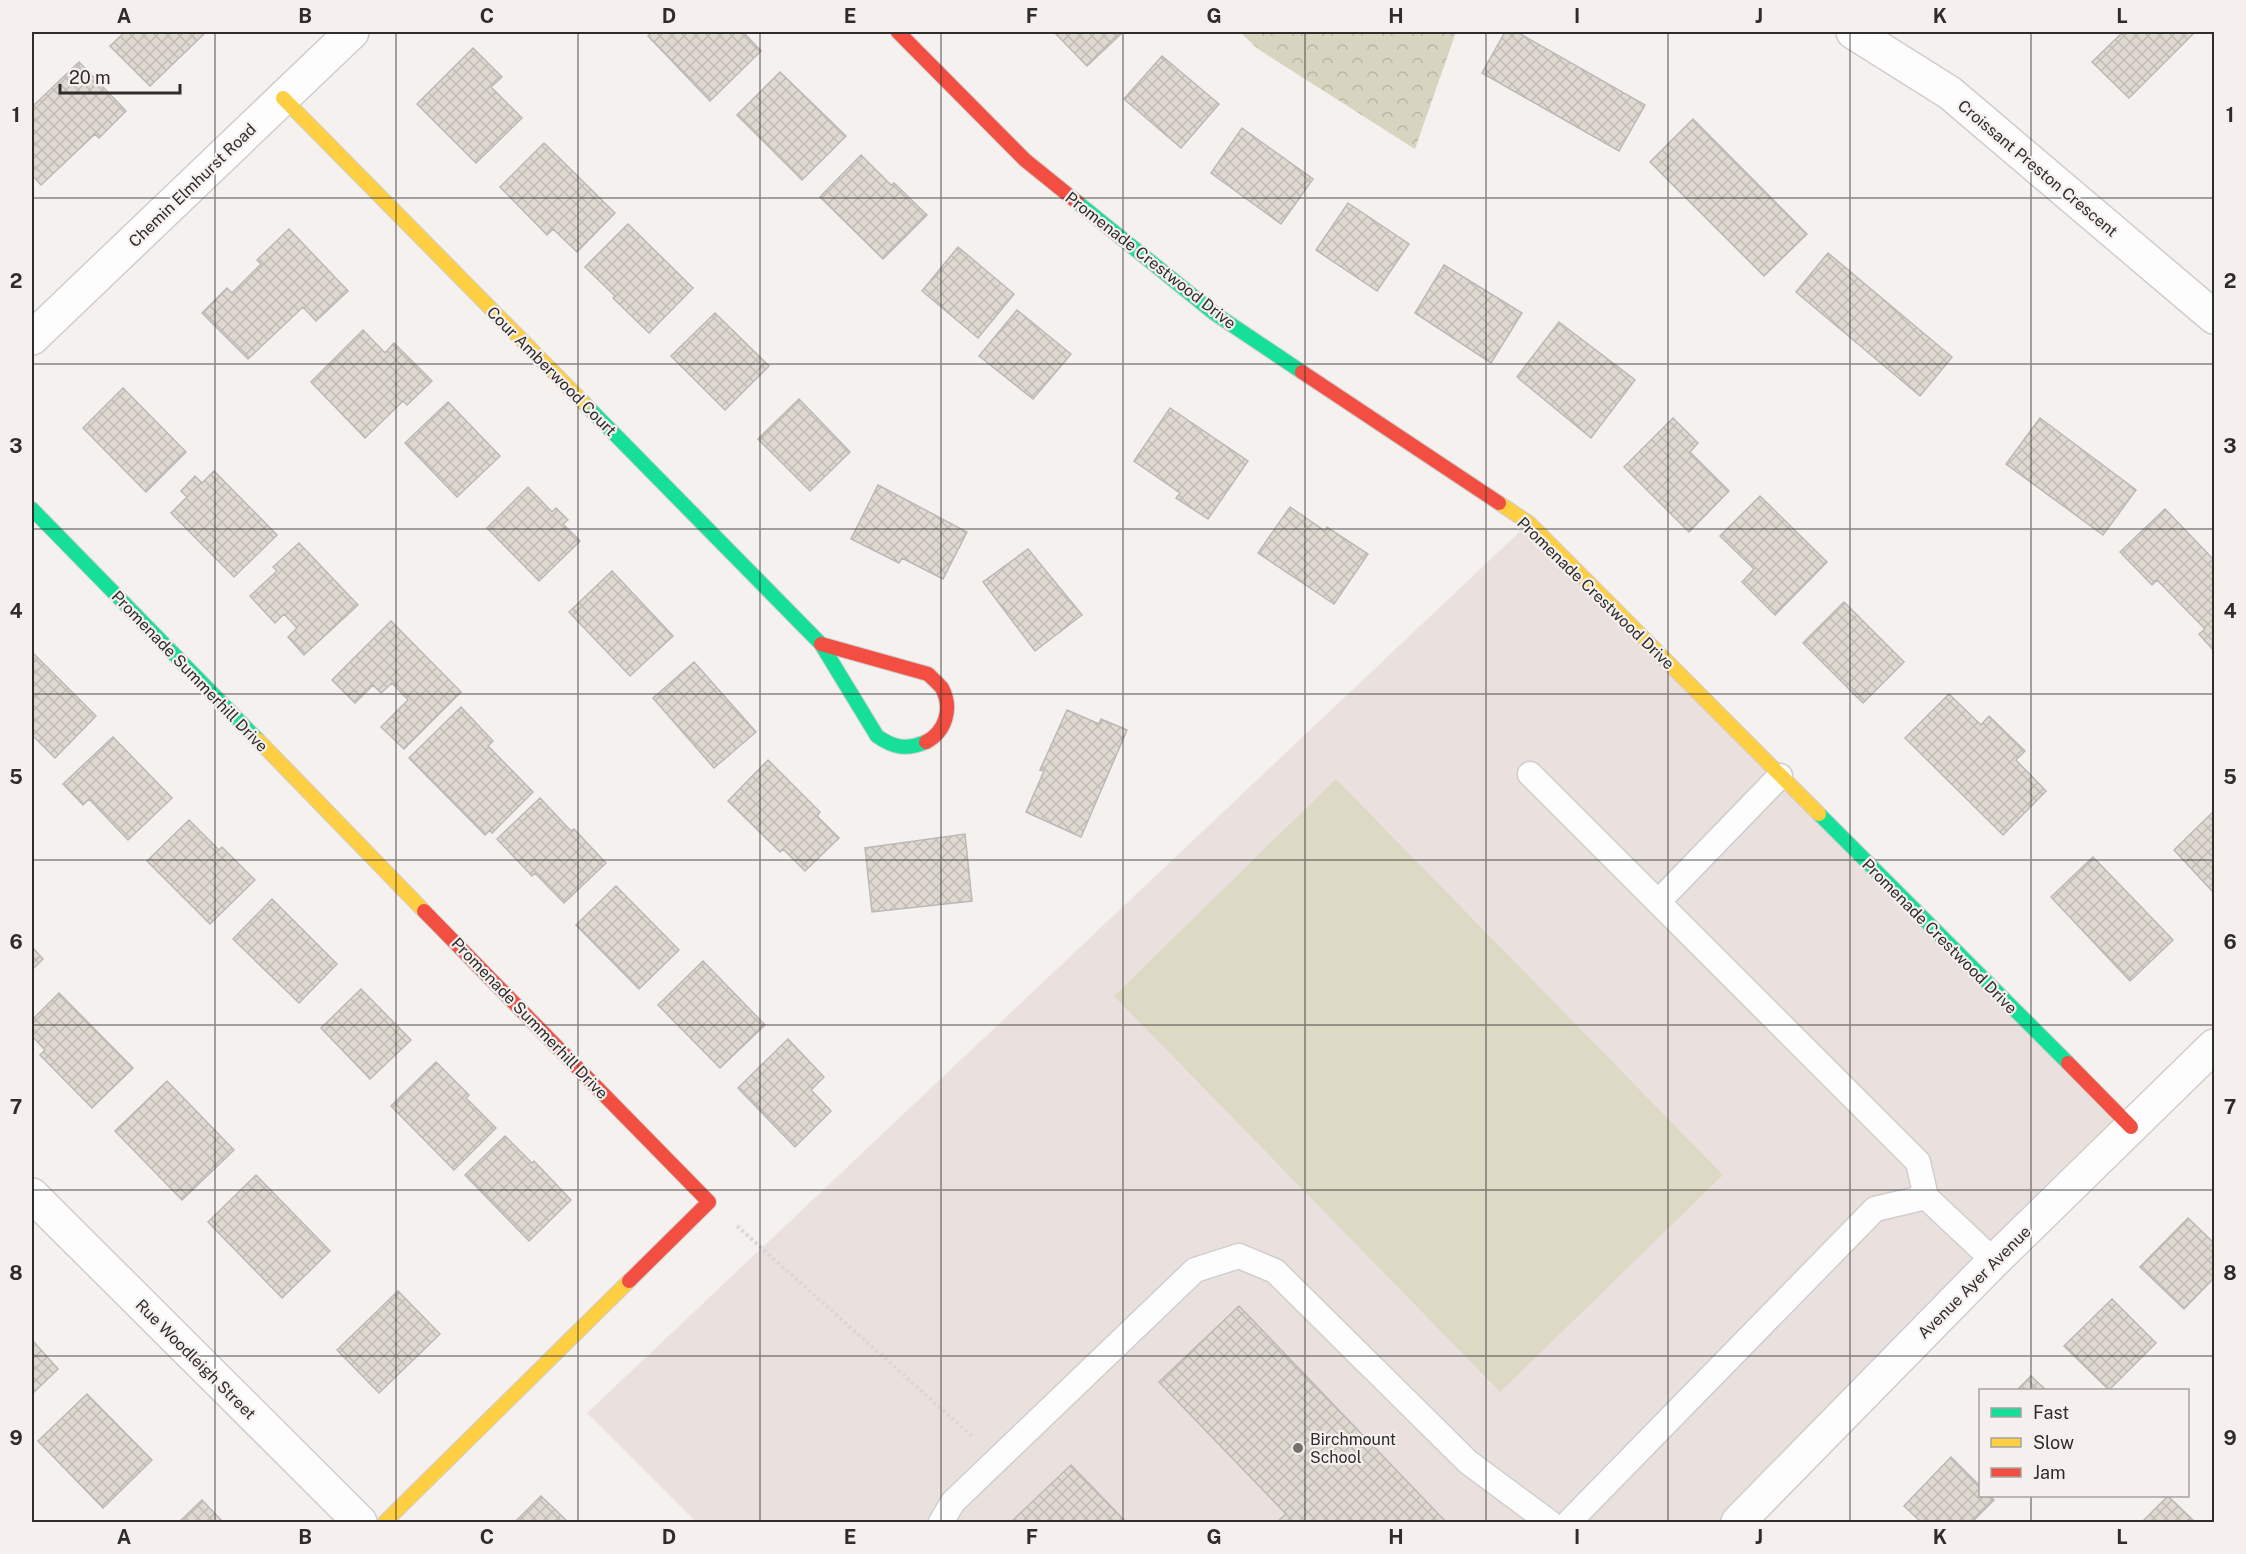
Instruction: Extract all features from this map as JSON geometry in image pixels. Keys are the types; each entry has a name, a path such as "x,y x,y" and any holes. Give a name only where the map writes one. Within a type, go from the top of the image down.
{"street":[{"name":"Chemin Elmhurst Road","path":"32,338 352,32"},
{"name":"Promenade Crestwood Drive","path":"898,32 1025,160 1214,313 1529,523 2131,1127"},
{"name":"Croissant Preston Crescent","path":"1853,32 1950,93 2214,317"},
{"name":"Cour Amberwood Court","path":"283,98 821,644 877,736 891,746 907,747 923,744 937,736 945,723 947,702 941,687 928,674 821,644"},
{"name":"Promenade Summerhill Drive","path":"32,509 709,1202"},
{"name":"Avenue Ayer Avenue","path":"1738,1522 1994,1261 2214,1046"},
{"name":"Rue Woodleigh Street","path":"32,1195 360,1522"},
{"path":"385,1522 709,1202"}],"lane":[{"path":"1530,774 1918,1162 1926,1197 1994,1261"},
{"path":"1658,902 1780,776"},
{"path":"1569,1522 1875,1209 1926,1197"},
{"path":"941,1522 953,1502 1195,1270 1239,1256 1275,1271 1467,1462 1549,1522"}],"path":[{"path":"709,1202 998,1459"}],"shaded area":[{"path":"1529,523 2131,1127 1738,1522 696,1522 587,1413"},
{"path":"1336,779 1723,1175 1500,1392 1114,996"}],"green space":[{"path":"1240,32 1456,32 1415,149 1258,49"}],"building":[{"path":"125,32 206,32 150,86 110,46"},
{"path":"652,32 743,32 761,51 710,101 648,36"},
{"path":"1054,32 1123,32 1087,66"},
{"path":"1505,32 1517,32 1645,105 1619,151 1482,73"},
{"path":"2123,32 2195,32 2129,98 2092,62"},
{"path":"473,48 502,77 491,87 522,118 476,163 417,104"},
{"path":"1162,56 1219,104 1181,148 1124,99"},
{"path":"79,62 126,111 99,138 95,134 41,185 32,175 32,107"},
{"path":"780,72 846,136 802,180 737,115"},
{"path":"1693,119 1807,234 1764,276 1650,162"},
{"path":"1242,128 1313,179 1281,224 1211,173"},
{"path":"544,143 615,213 577,252 553,229 547,235 500,187"},
{"path":"861,155 891,185 894,183 927,215 883,259 820,197"},
{"path":"1348,203 1409,244 1377,291 1316,250"},
{"path":"628,224 693,288 649,333 585,267"},
{"path":"289,229 348,291 316,321 303,307 248,359 202,313 227,288 232,293 261,264 257,260"},
{"path":"958,247 1014,294 978,338 922,291"},
{"path":"1828,253 1952,357 1920,396 1796,292"},
{"path":"1444,265 1522,313 1491,363 1415,313"},
{"path":"1017,310 1071,354 1033,399 979,356"},
{"path":"715,313 769,366 725,410 671,356"},
{"path":"1559,322 1635,380 1591,438 1517,377"},
{"path":"363,330 385,353 394,343 432,381 407,405 403,401 365,438 311,382"},
{"path":"123,388 186,452 146,492 83,428"},
{"path":"799,399 850,452 810,491 758,439"},
{"path":"448,402 500,456 457,497 405,443"},
{"path":"1170,408 1248,461 1208,519 1176,498 1180,493 1134,461"},
{"path":"1673,418 1698,443 1690,452 1729,491 1689,532 1624,467"},
{"path":"2040,418 2136,490 2103,535 2006,464"},
{"path":"214,471 277,535 234,577 171,513 187,497 181,491 195,476 202,483"},
{"path":"878,485 967,532 943,579 902,558 899,563 851,539"},
{"path":"528,487 552,512 556,508 568,520 563,524 580,541 539,581 487,528"},
{"path":"1760,496 1827,562 1775,615 1742,582 1754,569 1720,536"},
{"path":"1290,507 1325,531 1327,527 1368,554 1334,604 1258,553"},
{"path":"2165,509 2214,560 2214,651 2199,634 2205,629 2157,580 2152,585 2120,552"},
{"path":"299,543 358,605 304,655 288,637 297,628 284,614 275,623 250,596 277,571 273,567"},
{"path":"1028,549 1082,615 1035,651 983,582"},
{"path":"612,571 673,636 630,676 569,612"},
{"path":"1844,602 1904,662 1863,703 1803,643"},
{"path":"391,621 461,692 404,749 381,727 408,700 392,683 381,693 373,685 355,703 332,680"},
{"path":"32,652 96,716 55,758 32,735"},
{"path":"694,662 756,732 714,768 653,698"},
{"path":"1949,694 1981,725 1989,716 2025,751 2016,760 2046,791 2003,835 1905,738"},
{"path":"461,707 493,741 488,746 533,792 492,833 490,830 485,835 409,758"},
{"path":"1067,710 1099,724 1101,719 1127,730 1081,837 1026,812 1044,771 1040,770"},
{"path":"113,737 172,798 128,840 89,799 83,805 63,784"},
{"path":"768,760 820,812 817,816 839,838 805,871 783,849 780,852 728,801"},
{"path":"540,798 606,863 564,903 535,873 532,876 497,839"},
{"path":"2214,811 2214,893 2174,850"},
{"path":"189,820 219,850 222,847 255,880 210,924 147,861"},
{"path":"965,834 972,901 872,912 865,848"},
{"path":"2093,857 2173,940 2130,981 2051,897"},
{"path":"616,886 679,950 639,989 576,925"},
{"path":"272,899 337,964 299,1003 233,939"},
{"path":"32,947 43,959 32,970"},
{"path":"703,961 765,1025 720,1068 658,1005"},
{"path":"361,989 411,1040 370,1079 321,1028"},
{"path":"59,993 133,1068 92,1108 40,1055 45,1050 32,1036 32,1020"},
{"path":"788,1039 824,1077 811,1090 831,1111 795,1147 738,1088"},
{"path":"436,1062 469,1095 466,1098 496,1128 454,1170 391,1106"},
{"path":"167,1081 234,1150 182,1200 115,1131"},
{"path":"505,1136 532,1163 534,1161 571,1200 529,1241 465,1175"},
{"path":"256,1175 330,1251 282,1298 208,1222"},
{"path":"2188,1218 2214,1243 2214,1278 2184,1309 2140,1267"},
{"path":"398,1291 440,1334 379,1393 337,1350"},
{"path":"2112,1299 2156,1343 2110,1389 2064,1346"},
{"name":"Birchmount School","path":"1239,1306 1446,1522 1277,1522 1286,1514 1159,1382"},
{"path":"32,1340 58,1369 32,1394"},
{"path":"2031,1376 2045,1389 2018,1389"},
{"path":"87,1394 152,1460 103,1508 38,1441"},
{"path":"1951,1457 1979,1485 1979,1497 1991,1497 1994,1500 1972,1522 1921,1522 1904,1506"},
{"path":"1071,1465 1126,1522 1011,1522"},
{"path":"541,1496 568,1522 515,1522"},
{"path":"2169,1497 2195,1522 2142,1522"},
{"path":"202,1500 223,1522 179,1522"}],"traffic: fast":[{"path":"1077,202 1214,313 1302,372"},
{"path":"584,403 821,644 877,736 889,743 906,747 926,742"},
{"path":"32,509 258,740"},
{"path":"1819,814 2068,1063"}],"traffic: slow":[{"path":"283,98 584,403"},
{"path":"1499,503 1529,523 1819,814"},
{"path":"258,740 424,911"},
{"path":"385,1522 629,1281"}],"traffic: jam":[{"path":"898,32 1025,160 1077,202"},
{"path":"1302,372 1499,503"},
{"path":"821,644 928,674 942,688 947,712 938,732 926,742"},
{"path":"424,911 709,1202 629,1281"},
{"path":"2068,1063 2131,1127"}],"place":[{"name":"Birchmount School","path":"1298,1448"}]}
